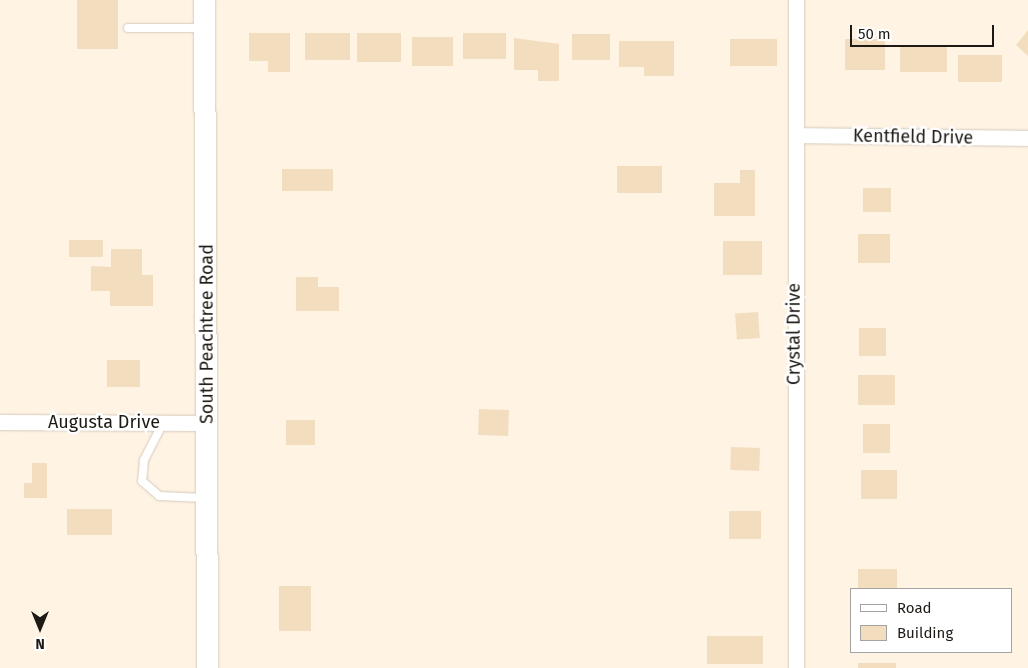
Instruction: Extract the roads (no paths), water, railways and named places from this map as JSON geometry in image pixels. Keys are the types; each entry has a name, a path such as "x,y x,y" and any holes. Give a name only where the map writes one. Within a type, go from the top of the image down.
{"main road":[{"name":"South Peachtree Road","path":"204,0 207,668"}],"street":[{"name":"Crystal Drive","path":"796,0 796,668"},
{"name":"Kentfield Drive","path":"797,135 1028,138"},
{"name":"Augusta Drive","path":"0,422 207,422"}],"lane":[{"path":"128,28 204,28"},
{"path":"163,422 144,460 142,481 159,496 207,499"}]}
